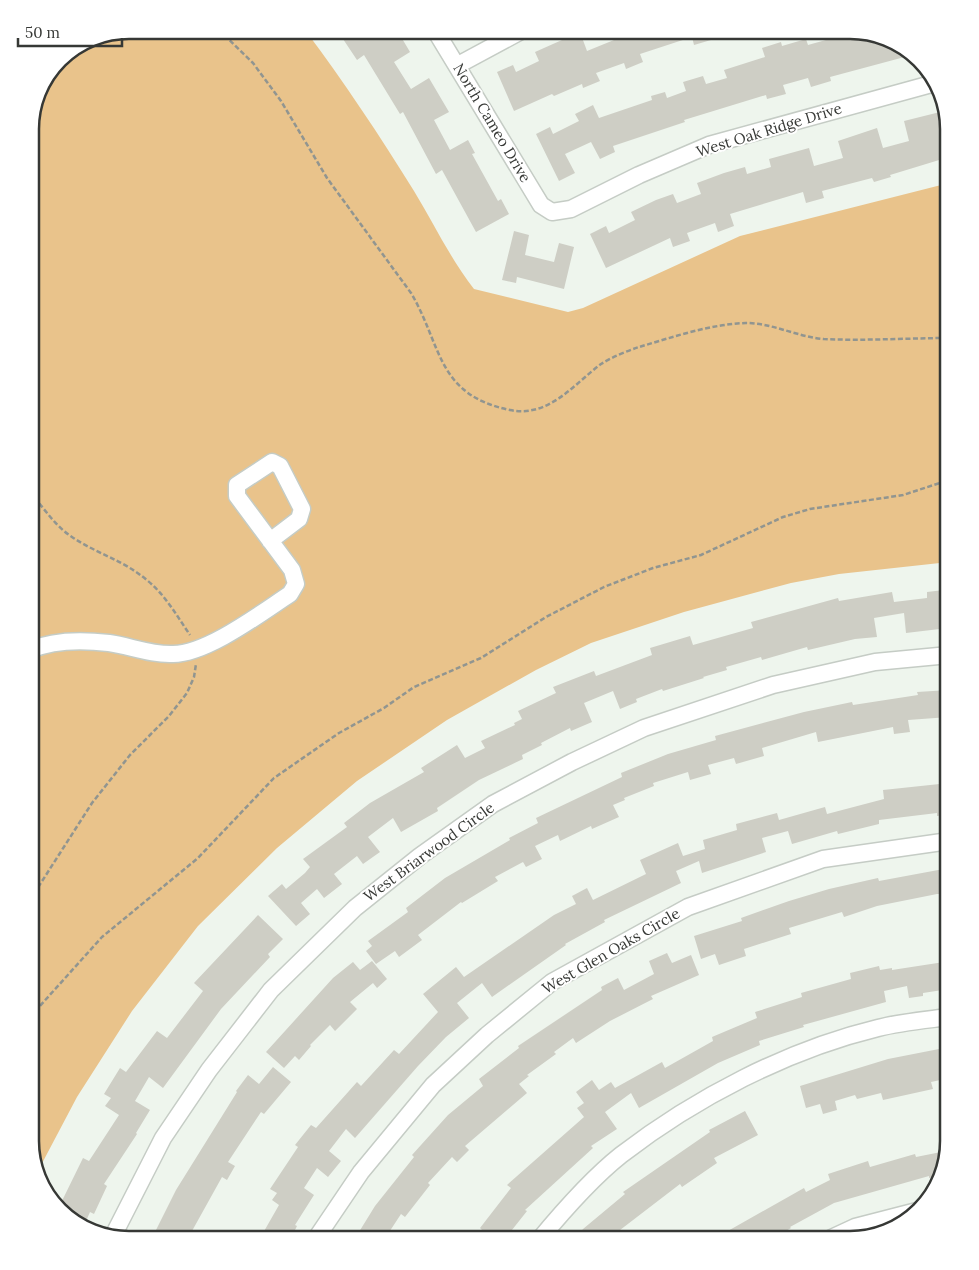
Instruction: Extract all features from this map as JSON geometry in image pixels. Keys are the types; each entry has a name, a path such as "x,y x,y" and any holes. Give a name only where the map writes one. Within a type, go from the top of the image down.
{"street":[{"name":"North Cameo Drive","path":"441,39 541,205 552,212"},
{"path":"458,65 506,39"},
{"name":"West Oak Ridge Drive","path":"552,212 571,209 639,175 709,145 928,85"},
{"path":"39,647 51,644 75,642 109,643 173,654 196,649 223,637 290,594 296,584 292,570 270,541 237,496 237,486 272,462 280,466 302,509 299,519 270,541"},
{"name":"West Briarwood Circle","path":"115,1230 163,1138 209,1070 271,990 355,908 420,856 492,804 572,762 644,728 773,685 875,662 940,656"},
{"name":"West Glen Oaks Circle","path":"321,1231 361,1172 433,1085 487,1035 552,982 688,907 823,859 940,842"},
{"path":"546,1231 560,1214 620,1156 681,1114 741,1078 813,1049 878,1028 940,1018"},
{"path":"846,1231 902,1215"}],"path":[{"path":"229,39 253,63 281,101 326,178 411,293 421,310 445,369 454,382 466,392 492,405 512,410 547,405 562,398 602,364 613,358 637,348 732,324 757,324 824,339 940,338"},
{"path":"39,1007 102,937 198,858 274,778 339,733 384,708 414,687 481,658 546,617 604,588 653,568 702,555 783,517 810,509 902,495 940,483"},
{"path":"39,503 60,528 72,537 118,560 149,582 175,611 193,639 196,649 196,669 187,693 169,716 130,755 92,803 39,886"}],"shaded area":[{"path":"312,39 375,130 414,191 442,241 474,289 568,312 583,308 740,236 940,185 940,563 839,574 791,583 684,612 591,643 536,670 447,720 357,781 277,848 198,926 132,1011 77,1097 42,1163 39,1141 39,123 40,111 48,89 61,69 69,61 89,48 111,40"}],"building":[{"path":"343,39 402,39 410,52 394,62 411,89 429,78 449,112 434,120 450,150 468,140 475,153 472,154 498,201 501,199 509,214 476,232 442,170 436,174 403,112 400,114 364,55 357,60"},
{"path":"564,39 583,39 587,51 614,40 686,39 640,54 643,62 626,69 624,63 596,73 600,81 583,88 582,84 554,96 552,94 514,111 497,72 513,65 516,72 539,61 535,52"},
{"path":"692,39 711,39 711,40 694,45"},
{"path":"806,39 808,45 829,39 868,40 885,46 905,57 830,77 831,81 811,87 808,78 783,85 786,94 767,99 766,95 684,120 685,122 613,146 615,152 600,159 591,142 565,154 575,173 559,181 536,134 550,127 553,134 579,121 575,114 593,105 599,118 652,100 651,96 665,92 667,98 686,91 683,82 703,76 706,84 727,78 724,70 765,57 762,48 781,42 782,46"},
{"path":"938,112 940,160 890,175 891,177 874,182 872,178 822,191 824,198 806,203 803,192 730,214 734,226 718,232 715,223 687,233 690,241 673,247 670,238 606,268 590,234 606,226 609,233 635,220 631,212 656,200 673,194 677,203 701,194 697,183 724,173 745,167 747,174 771,167 769,159 809,148 814,166 843,158 838,141 877,128 883,148 909,141 904,121"},
{"path":"514,231 529,235 525,255 554,262 559,243 574,247 564,289 517,277 516,283 502,280"},
{"path":"940,590 940,629 906,633 904,613 874,618 877,637 855,639 808,650 807,647 762,660 761,657 726,667 727,670 704,678 663,691 662,689 636,699 637,702 620,709 613,691 584,703 592,722 571,731 570,728 541,743 542,745 522,755 523,759 479,780 437,808 438,811 401,832 393,818 368,837 380,852 363,864 357,856 334,874 342,884 324,898 317,889 301,903 310,914 296,926 268,896 282,884 286,889 305,873 310,867 303,859 347,827 344,823 370,803 424,772 421,768 457,745 465,758 485,748 481,741 515,725 514,723 522,719 518,711 556,693 553,687 594,671 596,676 652,655 650,648 690,636 693,645 753,628 751,622 838,598 839,601 892,592 894,602 927,598 927,592"},
{"path":"940,691 940,718 908,720 910,732 894,734 893,727 818,742 816,732 762,748 764,756 736,764 734,758 708,765 711,774 690,780 688,772 653,783 654,786 624,798 625,800 613,805 619,817 592,829 591,826 560,841 558,835 535,846 542,859 526,867 523,862 495,877 498,881 461,902 418,935 422,940 399,957 395,951 376,964 366,951 372,946 368,941 408,912 406,908 445,878 510,840 509,838 538,823 536,818 622,777 621,773 668,754 716,740 715,736 804,712 852,702 853,705 918,695 917,692"},
{"path":"940,784 940,816 937,816 937,813 879,820 879,824 838,834 837,831 792,844 788,831 762,838 766,852 702,873 699,861 676,871 681,883 604,920 605,922 565,944 492,997 482,983 457,1003 469,1018 446,1037 418,1066 355,1138 346,1129 329,1151 341,1161 328,1177 317,1168 304,1188 314,1195 295,1225 297,1226 294,1231 264,1231 279,1205 272,1200 277,1193 270,1189 298,1147 295,1145 311,1125 316,1128 357,1082 361,1086 394,1050 399,1054 438,1012 423,994 456,967 464,977 554,915 576,904 572,896 587,888 593,900 646,874 640,860 678,843 683,856 705,849 703,840 737,830 736,824 777,813 779,820 825,807 827,814 884,799 883,790"},
{"path":"940,870 940,894 877,906 844,917 842,912 789,928 791,934 744,949 746,956 719,965 715,954 701,959 694,936 742,921 741,918 789,901 829,889 878,878 879,881"},
{"path":"258,915 283,939 268,954 270,957 221,1009 163,1088 149,1077 135,1101 150,1110 137,1134 104,1184 107,1186 94,1214 90,1212 86,1220 62,1202 83,1158 89,1161 119,1115 105,1106 111,1098 104,1094 120,1068 126,1072 157,1031 167,1038 203,991 194,983"},
{"path":"667,953 672,963 691,955 699,975 651,996 653,999 610,1021 576,1043 573,1038 554,1052 556,1054 527,1075 529,1076 519,1084 527,1093 465,1146 469,1150 457,1162 452,1157 428,1183 430,1185 405,1217 401,1214 390,1231 360,1231 375,1206 414,1157 412,1155 448,1115 483,1086 479,1079 519,1048 518,1046 602,990 601,987 618,978 624,990 654,974 649,961"},
{"path":"372,961 387,979 377,988 373,983 350,1002 357,1009 335,1031 330,1025 310,1045 299,1060 295,1056 284,1068 266,1052 333,978 353,962 360,970"},
{"path":"940,963 940,990 923,993 923,996 909,998 907,986 884,991 886,1002 803,1025 804,1027 759,1041 760,1045 718,1063 639,1108 631,1093 605,1112 617,1129 591,1146 593,1148 525,1210 527,1211 511,1231 481,1231 480,1228 511,1188 507,1185 584,1117 577,1108 584,1103 576,1092 592,1080 599,1090 611,1082 615,1088 662,1062 665,1068 713,1041 712,1037 757,1018 755,1012 802,997 801,993 851,979 850,973 879,966 880,970 892,968 892,970"},
{"path":"939,1049 940,1080 931,1082 933,1089 883,1100 881,1093 857,1099 855,1095 835,1101 837,1110 823,1114 820,1104 806,1108 800,1086 888,1059"},
{"path":"273,1067 291,1082 264,1114 261,1112 228,1162 235,1166 227,1180 222,1177 192,1231 156,1231 176,1190 236,1091 248,1075 259,1084"},
{"path":"745,1111 758,1135 714,1158 717,1163 682,1187 680,1184 619,1231 581,1231 625,1194 623,1192 710,1132 709,1130"},
{"path":"939,1152 932,1177 929,1178 929,1176 834,1203 786,1231 728,1231 804,1188 806,1192 830,1180 828,1174 868,1161 870,1167 915,1154 916,1157"}]}
